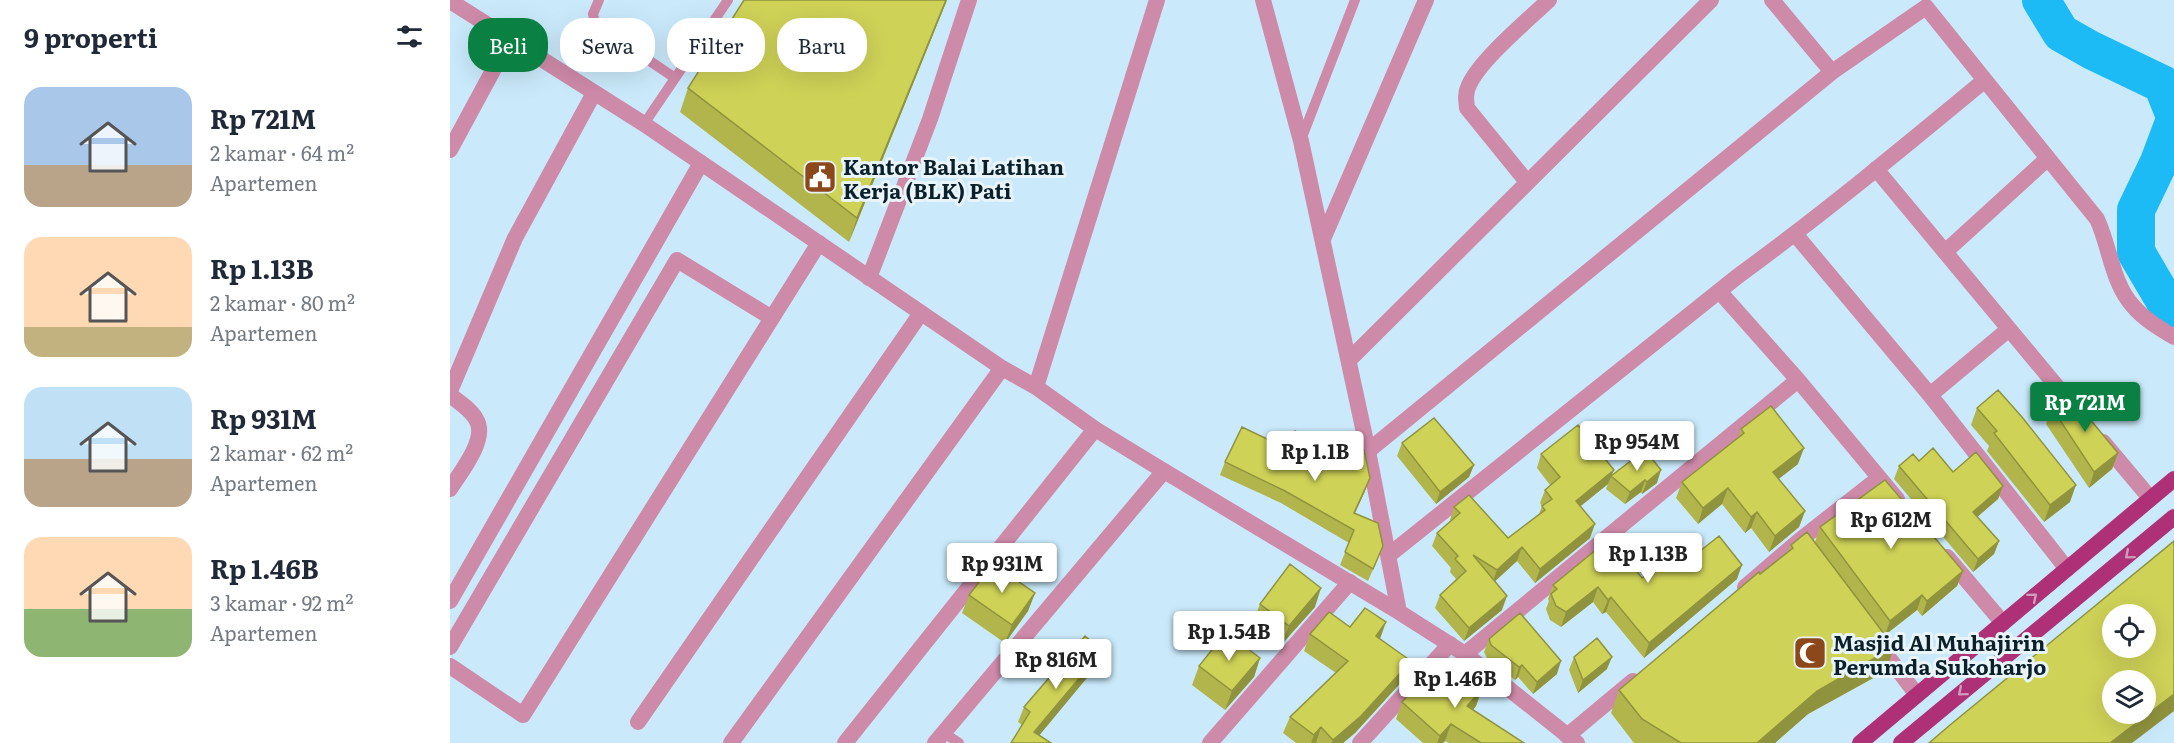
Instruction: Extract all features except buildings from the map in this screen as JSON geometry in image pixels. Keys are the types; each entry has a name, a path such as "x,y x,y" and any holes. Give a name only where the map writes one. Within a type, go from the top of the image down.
{"main road":[{"path":"1860,743 2174,478"},
{"path":"1901,743 2174,517"}],"street":[{"path":"869,278 930,118 969,0"},
{"path":"1035,387 1156,0"},
{"path":"1263,0 1301,141 1323,239 1399,612"},
{"path":"1323,239 1426,0"},
{"path":"1527,182 1467,108 1465,97 1469,85 1481,66 1549,0"},
{"path":"1348,360 1711,0"},
{"path":"1772,0 1832,72"},
{"path":"450,1 477,18"},
{"path":"1368,451 1832,72 1923,4 2097,219 2105,236 2119,284 2128,300 2146,319 2174,337"},
{"path":"548,63 644,124 1095,429 1450,644 1572,740 1648,668"},
{"path":"450,150 492,72"},
{"path":"1389,555 1719,291 1876,170 1985,80"},
{"path":"450,489 477,445 479,428 469,410 450,393 515,238 594,93"},
{"path":"1945,252 2047,159"},
{"path":"450,601 701,163"},
{"path":"1876,170 2150,498"},
{"path":"1795,234 1930,395 2067,569"},
{"path":"450,666 523,715 819,243"},
{"path":"450,647 677,260 772,318"},
{"path":"1719,291 1798,380 1910,514"},
{"path":"638,722 921,312"},
{"path":"1930,395 2009,330"},
{"path":"731,743 1002,368"},
{"path":"1465,654 1798,380"},
{"path":"844,743 1095,429"},
{"path":"939,738 1164,471"},
{"path":"1728,601 1803,545 1879,478"},
{"path":"1933,542 2003,622"},
{"path":"1210,743 1350,582"},
{"path":"1869,632 1917,695"},
{"path":"1360,743 1450,644"}],"lane":[{"path":"599,0 593,14 596,24 675,78"},
{"path":"644,124 728,0"},
{"path":"1301,141 1354,0"},
{"path":"939,738 959,743"}],"waterway":[{"path":"2041,0 2061,33 2162,84 2174,114"},
{"path":"2174,122 2159,162 2136,210 2136,252 2166,303 2174,308"}],"place":[{"name":"Kantor Balai Latihan Kerja (BLK) Pati","path":"820,177"},
{"name":"Masjid Al Muhajirin Perumda Sukoharjo","path":"1810,653"}]}
